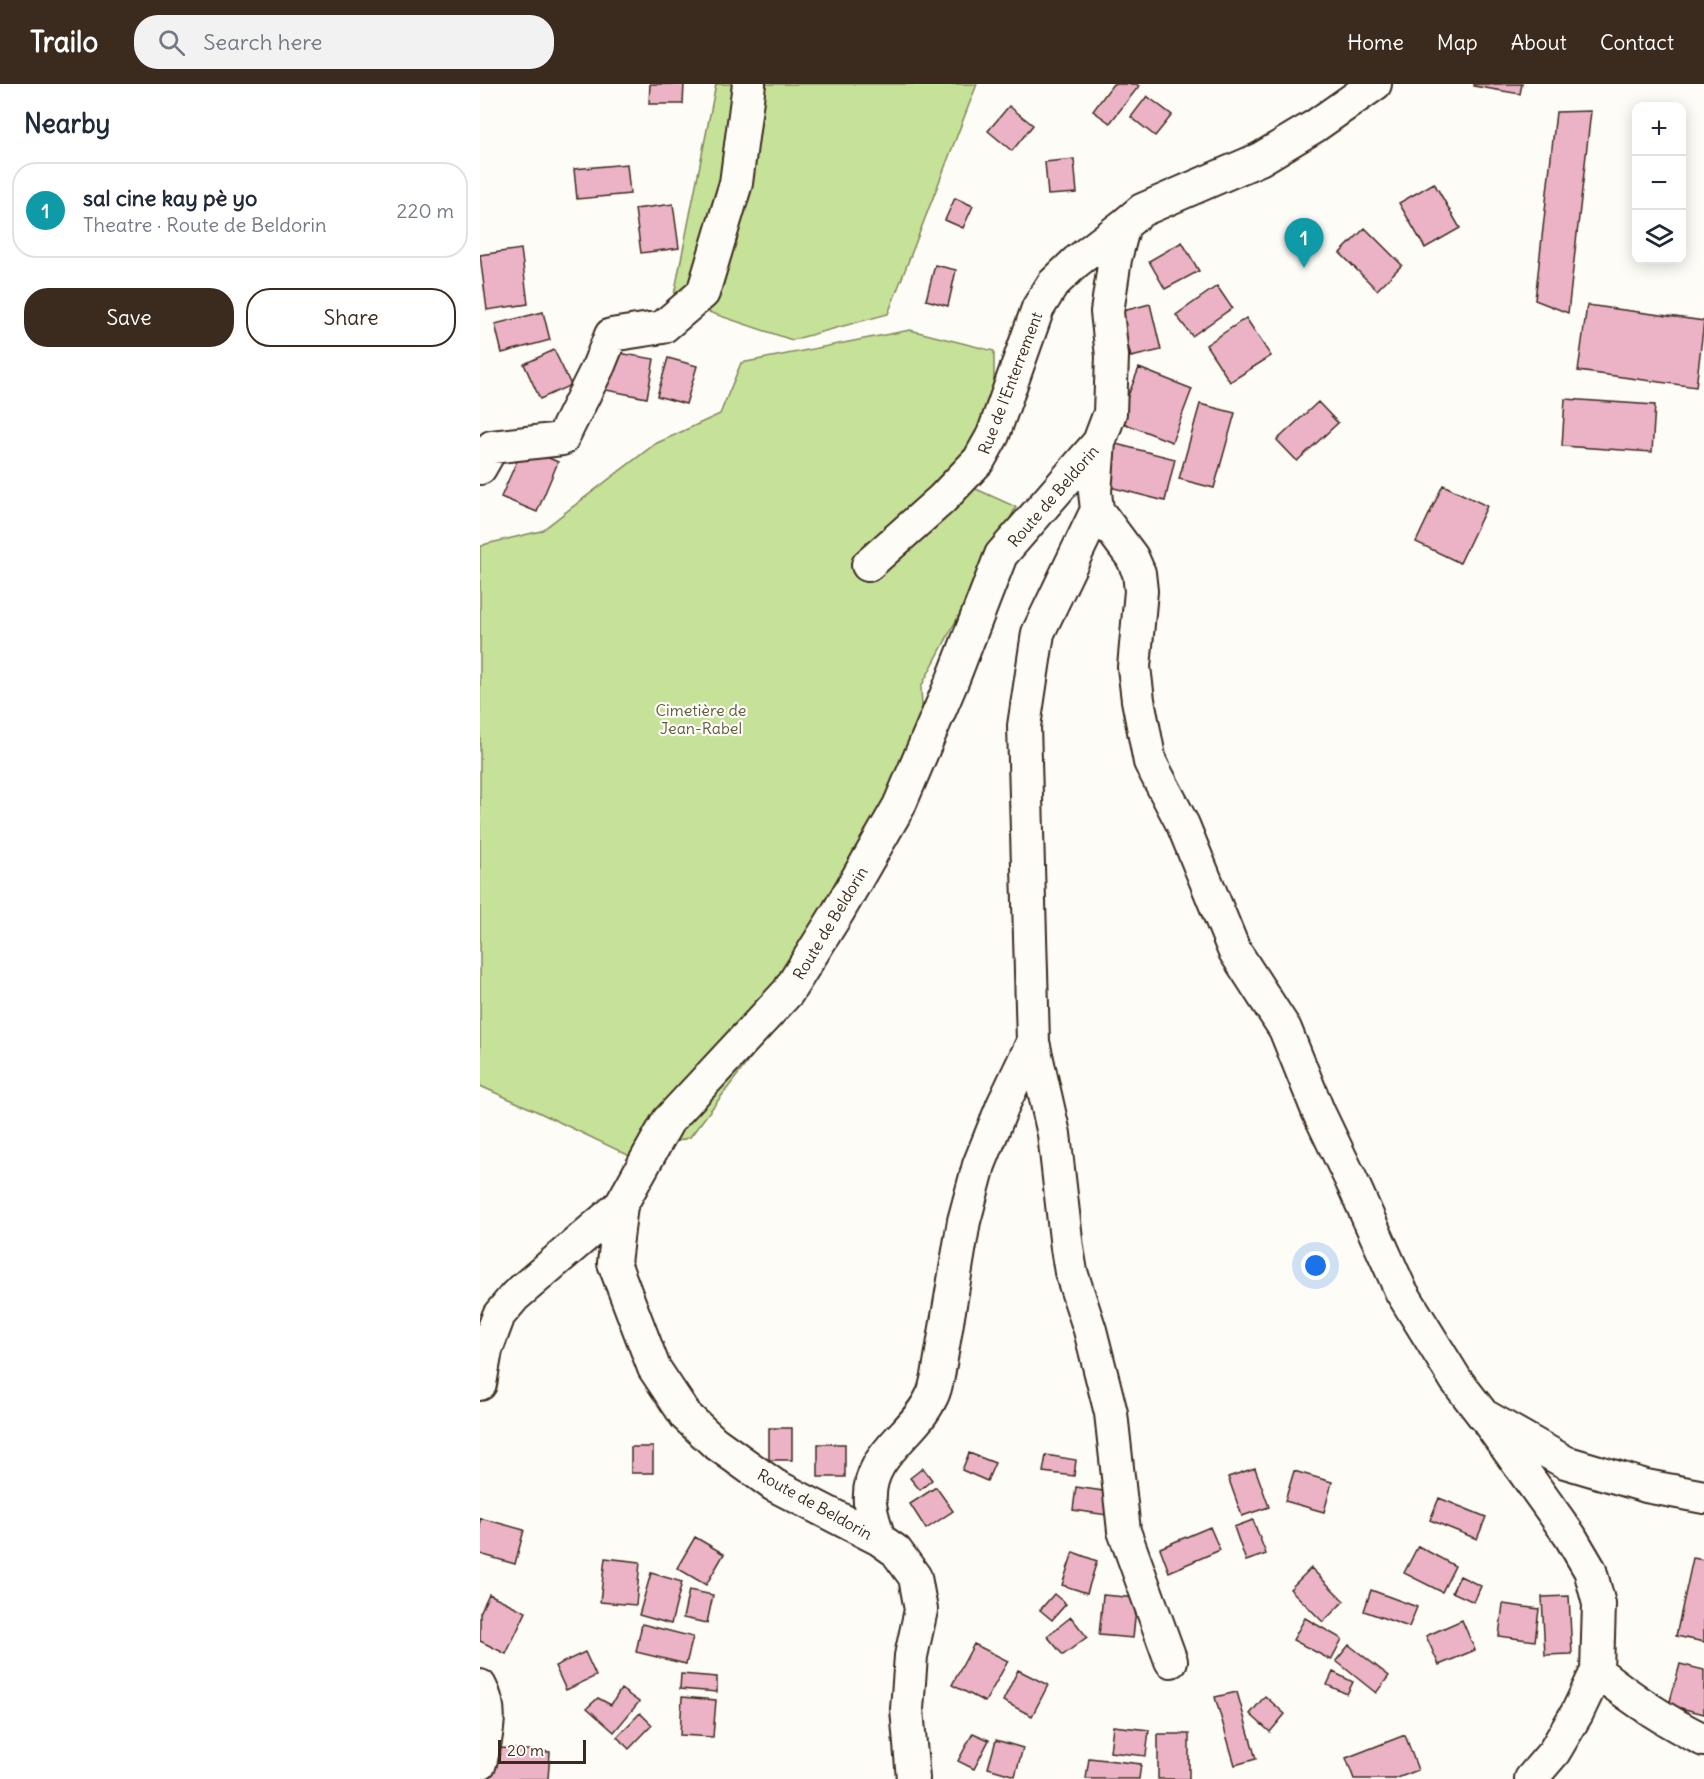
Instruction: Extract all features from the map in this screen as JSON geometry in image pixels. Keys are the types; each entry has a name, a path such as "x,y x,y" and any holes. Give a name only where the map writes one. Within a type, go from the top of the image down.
{"street":[{"path":"480,468 492,447 562,440 599,365 611,335 663,327 703,293 736,183 749,84"},
{"path":"1124,225 1142,210 1260,159 1315,126 1375,84"},
{"name":"Route de Beldorin","path":"913,1779 907,1709 911,1656 921,1610 915,1577 896,1551 879,1539 774,1485 714,1442 686,1416 654,1368 614,1263 621,1204 668,1121 788,992 832,922 899,806 953,679 1001,555 1099,442 1110,413 1112,357 1107,312 1115,259 1124,225"},
{"name":"Rue de l'Enterrement","path":"868,565 942,499 979,460 993,435 1038,308 1053,284 1076,262 1124,225"},
{"path":"1099,442 1095,492 1097,510 1132,556 1139,573 1141,591 1134,667 1150,762 1183,825 1234,950 1285,1029 1318,1111 1401,1291 1456,1380 1570,1536 1590,1570 1599,1604 1596,1671 1577,1713 1554,1752 1531,1779"},
{"path":"1097,510 1038,633 1024,726 1033,1042 1054,1134 1066,1248 1071,1272 1090,1330 1111,1413 1124,1531 1171,1661"},
{"path":"879,1539 870,1502 873,1480 880,1459 932,1398 938,1376 964,1221 979,1165 1002,1105 1033,1042"},
{"path":"480,1384 483,1348 499,1315 515,1296 621,1204"},
{"path":"1483,1415 1565,1462 1646,1486 1704,1497"},
{"path":"1596,1671 1670,1724 1704,1740"},
{"path":"480,1686 488,1710 488,1731 480,1763"}],"green space":[{"path":"716,84 977,84 888,314 792,340 673,300"},
{"name":"Cimetière de Jean-Rabel","path":"910,330 994,351 994,410 965,484 1016,507 921,687 924,747 786,1012 690,1137 632,1157 480,1086 480,547 541,531 655,444 720,414 741,363"}],"building":[{"path":"650,84 684,84 683,104 649,104"},
{"path":"1113,84 1139,86 1110,123 1093,111"},
{"path":"1474,84 1522,84 1520,94 1474,86"},
{"path":"1147,96 1172,115 1155,136 1131,117"},
{"path":"1009,106 1033,125 1012,151 988,131"},
{"path":"1591,111 1568,313 1535,300 1556,112"},
{"path":"1074,159 1077,193 1048,195 1045,162"},
{"path":"627,164 630,194 577,199 574,169"},
{"path":"1434,183 1460,228 1425,248 1399,203"},
{"path":"955,198 973,206 963,228 945,220"},
{"path":"673,204 679,248 641,253 635,209"},
{"path":"1365,228 1402,265 1377,290 1340,253"},
{"path":"1182,242 1199,271 1165,289 1149,261"},
{"path":"521,249 528,304 487,310 480,255"},
{"path":"935,265 956,270 948,306 926,300"},
{"path":"1217,286 1232,308 1192,336 1176,315"},
{"path":"1150,304 1161,350 1131,357 1119,312"},
{"path":"1587,305 1704,321 1696,387 1578,371"},
{"path":"543,312 550,340 502,353 495,324"},
{"path":"1246,318 1271,356 1230,382 1206,345"},
{"path":"554,350 571,385 540,399 524,364"},
{"path":"613,352 654,359 647,398 606,390"},
{"path":"668,358 697,366 686,404 657,396"},
{"path":"1139,368 1192,389 1172,442 1118,421"},
{"path":"1565,399 1655,405 1652,452 1562,446"},
{"path":"1318,402 1338,423 1297,461 1277,440"},
{"path":"1200,404 1235,413 1214,488 1179,479"},
{"path":"1112,443 1175,459 1165,501 1102,485"},
{"path":"523,447 558,462 537,512 501,497"},
{"path":"1443,485 1487,506 1460,563 1416,542"},
{"path":"769,1428 792,1428 792,1460 769,1460"},
{"path":"818,1444 845,1444 845,1477 818,1477"},
{"path":"631,1447 653,1447 653,1473 631,1473"},
{"path":"969,1453 995,1463 987,1481 962,1470"},
{"path":"1046,1455 1076,1460 1074,1476 1043,1472"},
{"path":"923,1468 932,1480 920,1490 910,1478"},
{"path":"1255,1468 1269,1507 1242,1516 1228,1477"},
{"path":"1294,1471 1332,1482 1324,1512 1285,1501"},
{"path":"936,1487 953,1511 926,1529 910,1504"},
{"path":"1076,1487 1110,1492 1107,1515 1073,1510"},
{"path":"1439,1498 1486,1517 1477,1539 1430,1520"},
{"path":"480,1518 524,1530 515,1564 480,1554"},
{"path":"1253,1520 1266,1554 1246,1561 1234,1527"},
{"path":"1210,1527 1220,1550 1169,1572 1160,1548"},
{"path":"695,1537 724,1554 706,1585 677,1568"},
{"path":"1418,1546 1455,1566 1442,1592 1404,1573"},
{"path":"1073,1552 1097,1561 1087,1593 1062,1585"},
{"path":"605,1558 640,1562 636,1605 600,1602"},
{"path":"1693,1558 1704,1560 1704,1642 1676,1636"},
{"path":"1311,1568 1344,1601 1323,1622 1290,1589"},
{"path":"651,1573 682,1582 671,1624 639,1615"},
{"path":"1460,1576 1481,1586 1474,1602 1452,1592"},
{"path":"689,1590 713,1595 707,1623 683,1618"},
{"path":"1371,1590 1417,1607 1409,1627 1364,1611"},
{"path":"489,1594 526,1612 506,1654 480,1641 480,1613"},
{"path":"1054,1594 1066,1604 1052,1620 1040,1610"},
{"path":"1103,1595 1137,1598 1133,1638 1099,1635"},
{"path":"1569,1596 1572,1654 1545,1655 1542,1597"},
{"path":"1503,1604 1539,1609 1535,1641 1499,1636"},
{"path":"1071,1617 1087,1637 1063,1655 1047,1636"},
{"path":"1305,1618 1342,1639 1331,1660 1293,1640"},
{"path":"1462,1620 1475,1650 1439,1665 1426,1636"},
{"path":"642,1624 693,1637 686,1664 636,1652"},
{"path":"974,1644 1008,1661 985,1702 952,1685"},
{"path":"1349,1645 1389,1676 1376,1693 1336,1661"},
{"path":"585,1652 596,1676 566,1690 555,1666"},
{"path":"1680,1664 1704,1670 1704,1714 1669,1705"},
{"path":"1018,1670 1048,1685 1032,1716 1003,1701"},
{"path":"1333,1672 1353,1682 1347,1694 1327,1685"},
{"path":"681,1674 717,1677 717,1692 680,1689"},
{"path":"621,1689 639,1702 614,1732 587,1708 598,1698 611,1705"},
{"path":"1237,1692 1256,1759 1235,1765 1215,1697"},
{"path":"1265,1696 1285,1714 1270,1732 1250,1714"},
{"path":"682,1697 716,1700 713,1737 680,1735"},
{"path":"640,1713 652,1725 629,1749 617,1737"},
{"path":"1113,1726 1149,1730 1146,1756 1110,1752"},
{"path":"973,1733 989,1740 974,1769 958,1761"},
{"path":"1158,1734 1189,1734 1189,1779 1158,1779"},
{"path":"1405,1735 1418,1770 1395,1779 1354,1779 1346,1758"},
{"path":"996,1740 1023,1748 1015,1776 988,1768"},
{"path":"489,1747 550,1752 548,1779 486,1779"},
{"path":"1089,1758 1141,1764 1139,1779 1086,1779"}],"place":[{"name":"sal cine kay pè yo","path":"1304,268"}]}
